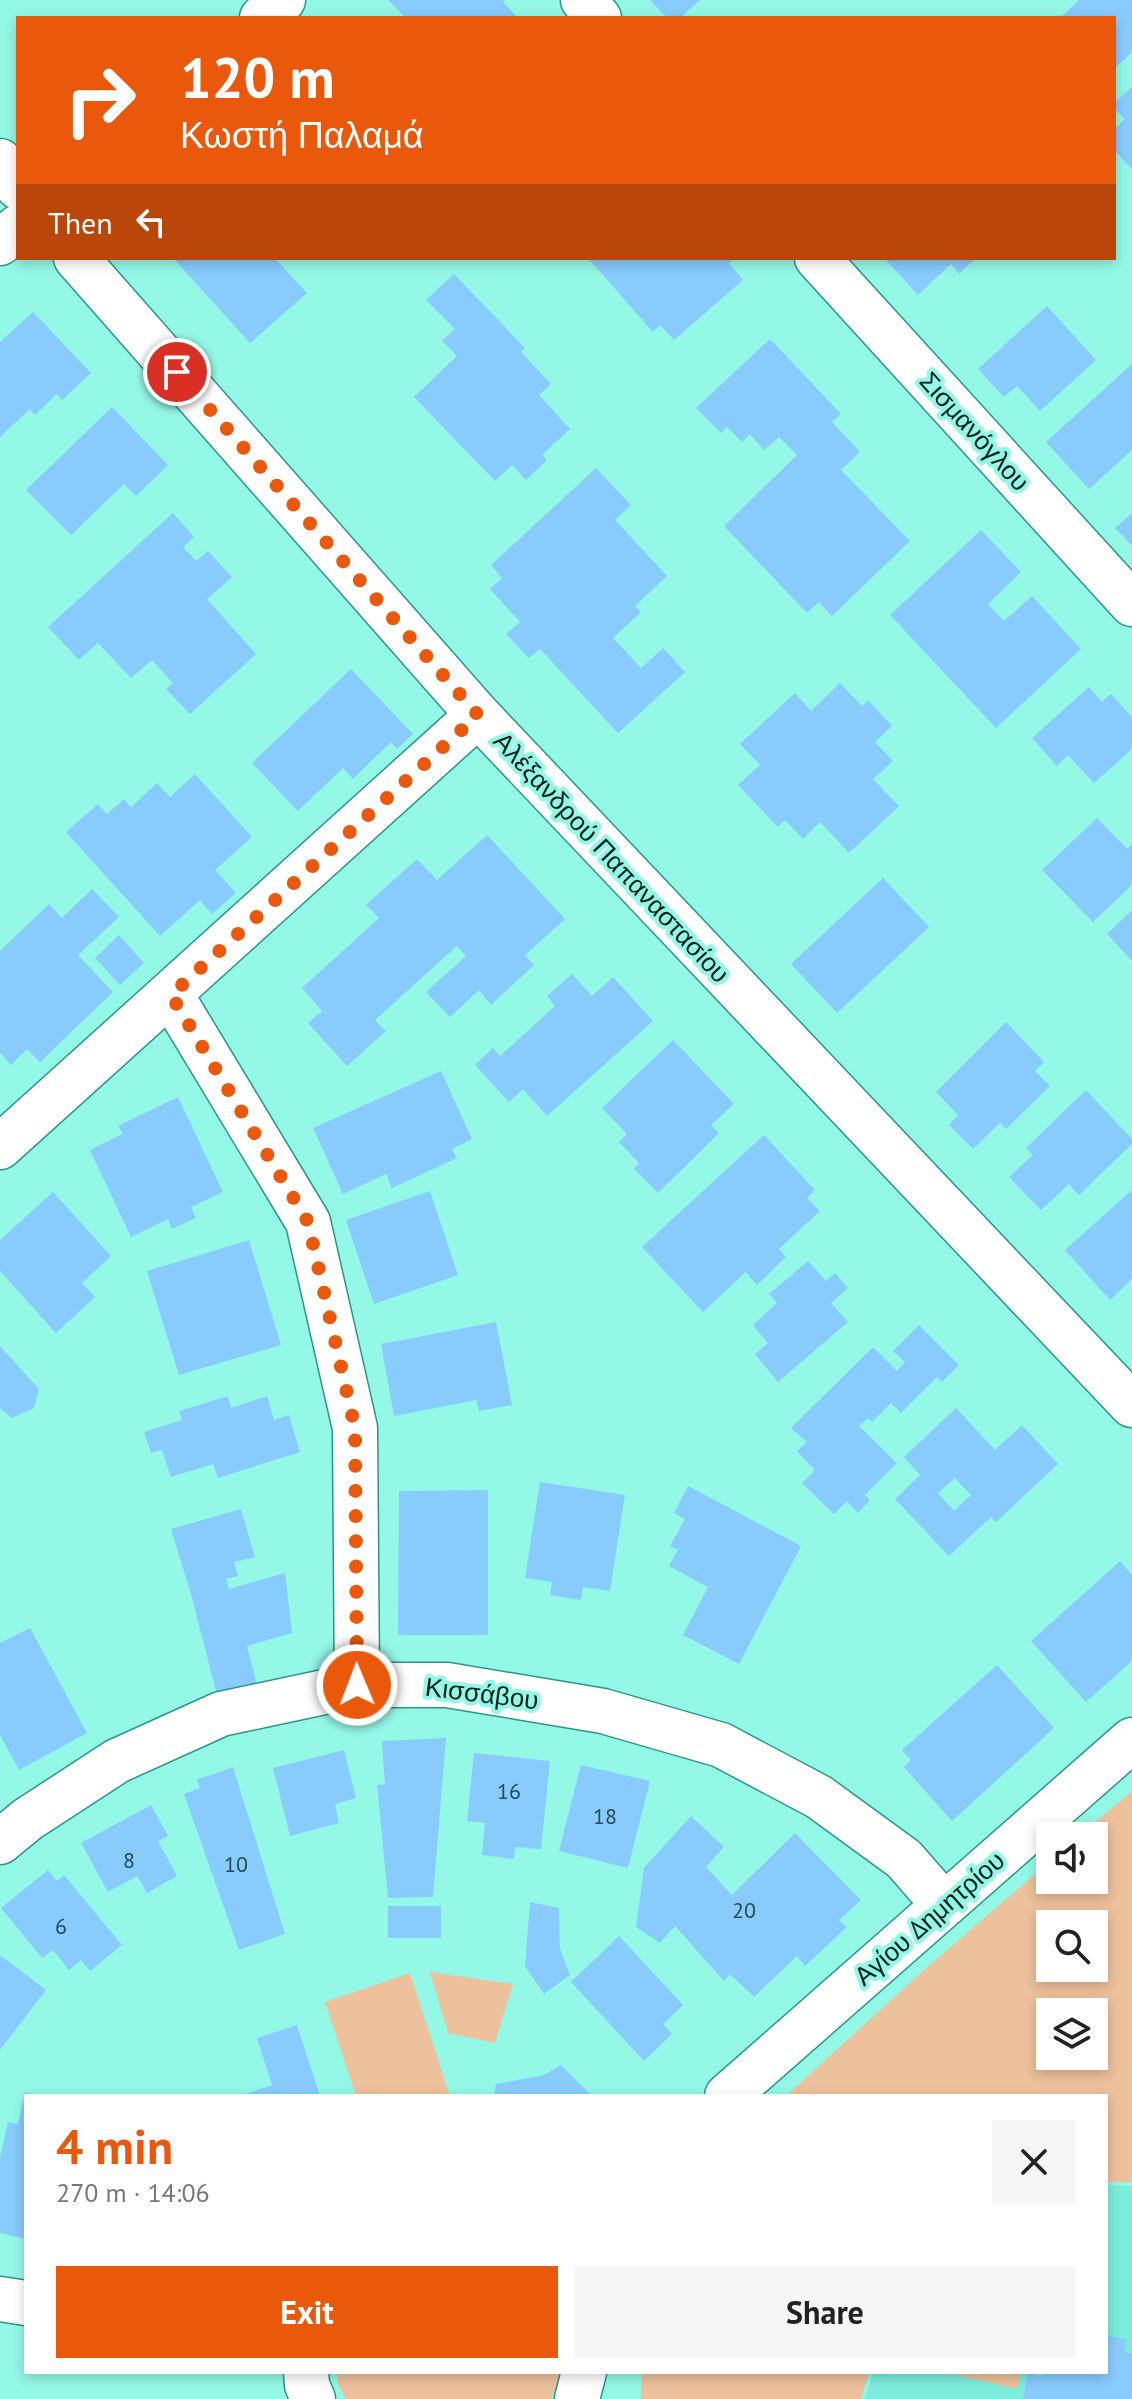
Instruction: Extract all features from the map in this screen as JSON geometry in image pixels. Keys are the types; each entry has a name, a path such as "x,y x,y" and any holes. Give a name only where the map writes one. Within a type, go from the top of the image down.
{"street":[{"path":"264,16 283,0"},
{"path":"583,0 597,16"},
{"path":"0,161 16,184"},
{"path":"0,243 16,229"},
{"name":"Αλέξανδρού Παπαναστασίου","path":"78,260 478,715 1132,1405"},
{"name":"Σισμανόγλου","path":"819,260 1132,604"},
{"path":"0,1147 478,715"},
{"path":"171,995 308,1222 355,1428 357,1685"},
{"name":"Κισσάβου","path":"0,1842 28,1819 117,1761 221,1714 357,1685 447,1685 603,1711 721,1745 819,1797 904,1859 944,1905"},
{"name":"Αγίου Δημητρίου","path":"729,2094 1132,1740"},
{"path":"0,2299 24,2303"},
{"path":"306,2374 313,2399"},
{"path":"577,2399 583,2374"}],"shaded area":[{"path":"1132,1791 1132,2182 1108,2182 1108,2094 788,2094 1036,1873 1036,1894 1108,1894 1108,1822 1095,1822"},
{"path":"430,1972 513,1984 495,2043 448,2033"},
{"path":"410,1973 449,2094 355,2094 325,2002"},
{"path":"1108,2185 1132,2186 1132,2399 865,2399 872,2374 1108,2374"},
{"path":"337,2374 561,2374 551,2399 346,2399 338,2384"},
{"path":"642,2374 868,2374 861,2399 641,2399"},
{"path":"953,2374 1021,2374 1017,2389"}],"building":[{"path":"388,0 505,0 503,2 516,16 404,16"},
{"path":"650,0 700,0 682,16 665,16"},
{"path":"1079,0 1132,0 1132,52 1116,67 1116,16 1062,16"},
{"path":"1132,87 1132,169 1116,152 1116,127 1125,119 1116,110 1116,101"},
{"path":"175,260 277,260 307,293 250,343"},
{"path":"590,260 733,260 729,263 743,280 674,340 660,325 653,332"},
{"path":"886,260 974,260 959,274 951,264 918,295"},
{"path":"454,274 525,348 521,352 551,384 539,395 570,429 542,455 547,460 526,480 512,465 495,481 414,397 457,356 442,341 455,329 426,300"},
{"path":"1047,306 1096,360 1040,411 1017,386 1004,397 978,369"},
{"path":"33,312 91,373 62,400 57,394 35,415 30,409 0,437 0,342"},
{"path":"770,339 841,414 832,422 860,452 841,470 910,541 832,616 819,602 807,613 724,526 797,455 779,437 764,450 750,434 742,442 727,427 721,433 696,408"},
{"path":"1132,364 1132,450 1089,489 1046,442"},
{"path":"112,407 168,465 136,496 124,484 71,535 26,490"},
{"path":"596,468 631,505 615,520 667,576 635,606 641,612 613,638 641,668 663,648 685,672 618,733 540,649 529,658 506,634 520,622 490,589 502,578 491,565"},
{"path":"173,513 194,537 183,547 196,561 208,551 232,577 207,599 256,654 190,714 166,689 173,683 152,660 131,678 98,643 79,660 48,627"},
{"path":"1132,513 1132,546 1115,528"},
{"path":"981,530 1021,572 988,604 1004,621 1032,596 1081,649 996,728 890,615"},
{"path":"351,669 413,734 397,749 391,742 353,779 343,768 298,811 252,763"},
{"path":"840,683 862,706 868,700 892,726 875,742 893,761 873,779 899,806 849,853 820,822 803,839 785,820 778,827 738,785 760,765 740,744 795,693 811,711"},
{"path":"1089,687 1102,702 1111,694 1132,717 1132,749 1094,783 1068,755 1057,766 1032,738"},
{"path":"195,774 252,837 215,870 236,893 212,914 200,900 160,936 66,832 98,804 107,814 124,799 131,807 157,783 170,797"},
{"path":"1097,818 1127,849 1132,844 1132,885 1093,922 1042,870"},
{"path":"487,835 565,919 525,955 534,965 491,1005 479,990 450,1017 426,992 466,956 457,946 375,1020 386,1031 347,1066 308,1023 322,1011 302,988 379,918 366,905 417,859 437,880"},
{"path":"883,878 929,927 837,1013 791,964"},
{"path":"92,889 119,917 78,955 113,992 40,1062 27,1049 11,1065 0,1053 0,951 49,904 62,918"},
{"path":"1132,910 1132,961 1107,934"},
{"path":"119,935 144,963 120,985 95,958"},
{"path":"572,974 592,996 613,977 653,1021 547,1116 523,1089 509,1102 475,1065 493,1048 500,1056 555,1006 547,996"},
{"path":"1006,1022 1044,1062 1035,1071 1050,1086 1006,1129 1000,1123 973,1149 949,1125 958,1115 936,1092"},
{"path":"673,1040 734,1104 711,1125 719,1133 658,1193 634,1169 639,1163 619,1142 627,1134 602,1108"},
{"path":"441,1071 472,1139 452,1149 457,1158 392,1188 386,1174 343,1194 313,1128"},
{"path":"1086,1090 1132,1139 1132,1144 1079,1195 1069,1184 1041,1210 1009,1177 1033,1155 1026,1148"},
{"path":"178,1097 223,1192 191,1207 196,1218 172,1229 168,1219 131,1237 90,1150 123,1134 118,1126"},
{"path":"764,1135 815,1190 807,1198 820,1211 779,1249 786,1257 757,1285 746,1272 703,1312 642,1247"},
{"path":"1132,1190 1132,1279 1110,1300 1065,1250"},
{"path":"430,1191 458,1275 374,1304 346,1220"},
{"path":"53,1192 111,1256 82,1283 95,1297 56,1333 0,1271 0,1240"},
{"path":"249,1240 281,1345 179,1375 147,1271"},
{"path":"808,1261 826,1281 835,1273 848,1288 831,1303 848,1322 778,1382 755,1354 768,1343 753,1325 777,1303 769,1294"},
{"path":"496,1322 512,1405 479,1411 476,1400 394,1416 381,1344"},
{"path":"919,1325 959,1365 942,1382 937,1377 901,1413 891,1403 872,1422 868,1418 859,1426 897,1463 865,1495 870,1500 858,1513 847,1501 834,1514 802,1483 815,1470 797,1451 807,1442 791,1428 873,1347 897,1371 905,1362 893,1351"},
{"path":"0,1346 39,1389 34,1408 12,1418 0,1408"},
{"path":"228,1396 231,1408 267,1396 274,1420 289,1415 300,1452 218,1478 213,1464 171,1477 162,1450 151,1453 144,1432 182,1420 179,1411"},
{"path":"956,1408 995,1450 1022,1425 1058,1464 996,1522 991,1517 949,1556 895,1499 920,1475 904,1457","holes":["955,1478 971,1495 954,1511 938,1493"]},
{"path":"540,1482 625,1495 610,1591 583,1587 581,1600 550,1595 552,1582 525,1578"},
{"path":"688,1486 801,1546 739,1664 683,1635 708,1587 669,1566 678,1550 670,1546 685,1519 674,1513"},
{"path":"488,1490 488,1635 398,1635 399,1491"},
{"path":"241,1509 255,1557 234,1562 238,1576 226,1579 229,1589 285,1573 292,1633 247,1646 257,1685 217,1695 171,1529"},
{"path":"1120,1561 1132,1575 1132,1661 1086,1702 1031,1641"},
{"path":"30,1628 87,1733 19,1770 0,1735 0,1643"},
{"path":"997,1665 1054,1728 952,1821 904,1767 911,1760 902,1750"},
{"path":"446,1738 433,1897 388,1898 377,1785 385,1784 382,1741"},
{"path":"344,1750 356,1798 335,1804 339,1823 290,1836 273,1768"},
{"path":"474,1753 550,1761 541,1849 515,1847 514,1859 482,1855 485,1823 467,1821"},
{"path":"581,1765 650,1781 628,1868 559,1851"},
{"path":"233,1767 285,1934 239,1950 184,1794 200,1788 197,1780"},
{"path":"151,1805 168,1836 158,1841 177,1876 147,1893 137,1876 108,1892 81,1843"},
{"path":"691,1816 724,1847 706,1867 732,1895 795,1833 861,1900 839,1920 847,1927 805,1966 797,1956 754,1997 730,1974 724,1981 675,1926 660,1943 636,1927 644,1868"},
{"path":"48,1870 57,1881 64,1875 122,1945 90,1971 81,1960 69,1970 53,1950 42,1958 1,1908"},
{"path":"530,1902 559,1908 560,1949 570,1975 544,1994 525,1966"},
{"path":"388,1906 441,1906 441,1938 388,1938"},
{"path":"619,1936 683,2005 663,2024 672,2034 644,2061 571,1982"},
{"path":"0,1955 46,1990 0,2050"},
{"path":"297,2025 319,2094 246,2094 272,2085 257,2038"},
{"path":"561,2065 590,2094 494,2094 496,2084 544,2075"},
{"path":"24,2097 24,2239 0,2233 0,2157 8,2122 18,2124"},
{"path":"1108,2335 1127,2340 1124,2352 1132,2353 1132,2399 1023,2399 1028,2374 1042,2377 1043,2374 1108,2374"}],"route":[{"path":"177,372 478,715 171,995 308,1222 355,1428 357,1685"}]}
